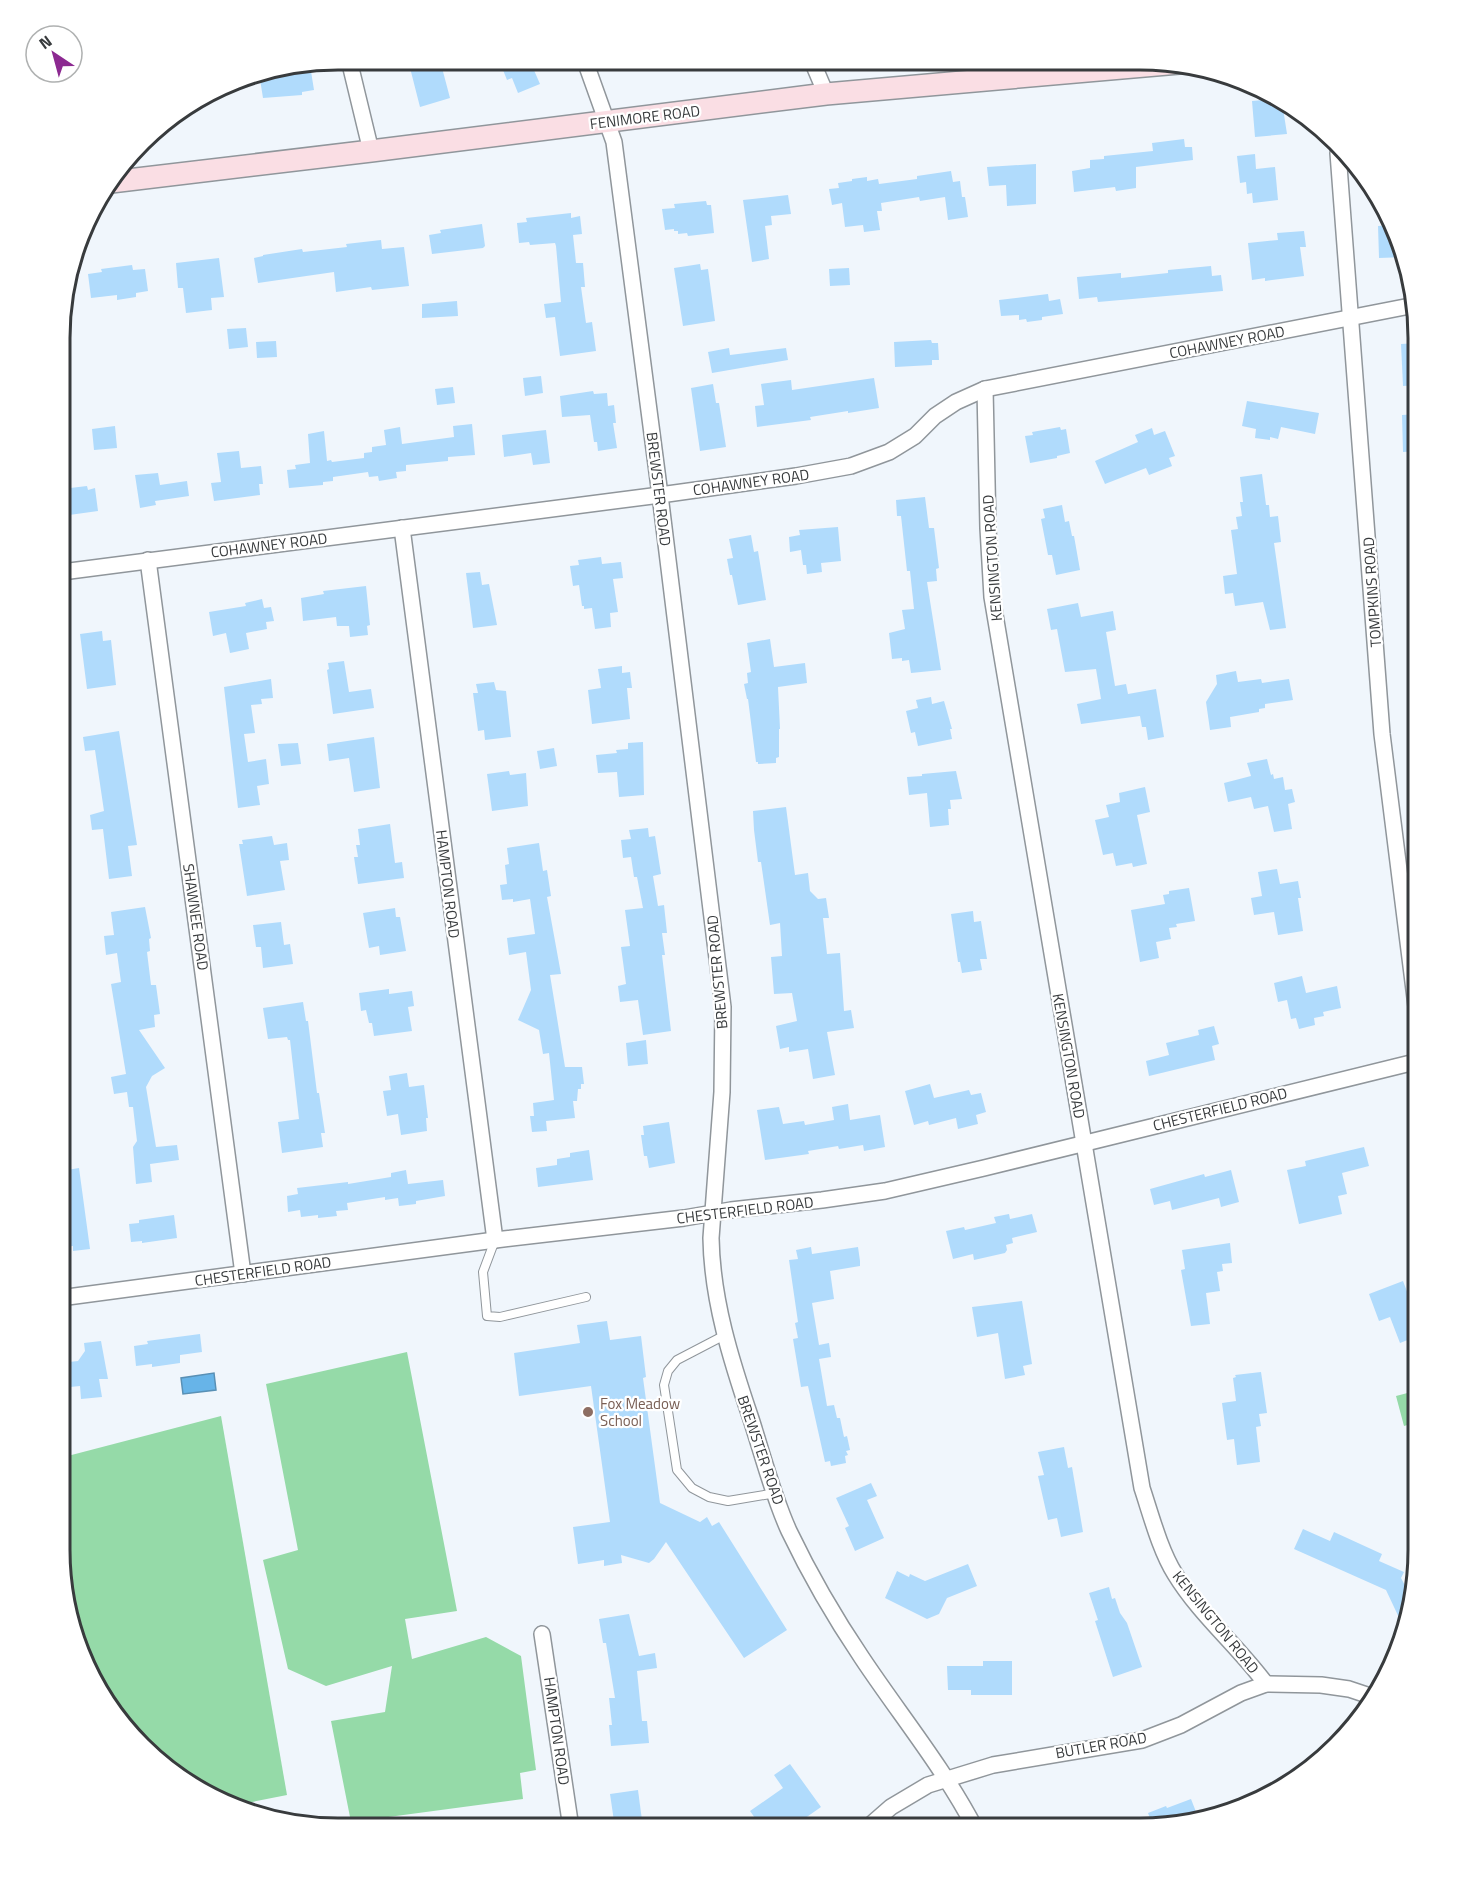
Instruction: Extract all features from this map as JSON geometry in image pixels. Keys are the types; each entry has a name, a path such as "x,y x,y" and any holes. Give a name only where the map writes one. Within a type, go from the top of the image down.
{"main road":[{"name":"FENIMORE ROAD","path":"122,181 1029,70"}],"street":[{"path":"351,70 371,151"},
{"name":"BREWSTER ROAD","path":"588,70 614,142 723,1007 722,1092 712,1259 719,1313 744,1399 789,1530 813,1577 862,1658 948,1779 969,1818"},
{"path":"816,70 826,94"},
{"name":"TOMPKINS ROAD","path":"1338,158 1368,523 1382,734 1408,942"},
{"name":"COHAWNEY ROAD","path":"70,571 660,495 851,466 873,459 915,436 934,416 956,402 985,389 1406,307"},
{"name":"KENSINGTON ROAD","path":"985,389 992,597 1142,1488 1167,1558 1178,1579 1266,1684"},
{"name":"HAMPTON ROAD","path":"402,528 495,1240"},
{"name":"SHAWNEE ROAD","path":"148,560 243,1274"},
{"name":"CHESTERFIELD ROAD","path":"70,1297 885,1191 1408,1064"},
{"name":"HAMPTON ROAD","path":"542,1634 570,1818"},
{"name":"BUTLER ROAD","path":"878,1818 891,1807 928,1785 993,1765 1142,1740 1181,1725 1241,1693 1266,1684 1321,1685 1349,1689 1366,1695"}],"lane":[{"path":"495,1240 483,1272 487,1316 500,1317 586,1297"},
{"path":"725,1335 677,1360 668,1371 664,1385 677,1470 692,1488 709,1497 728,1501 776,1493"}],"green space":[{"path":"407,1352 457,1611 405,1619 412,1659 486,1637 521,1656 536,1770 520,1773 523,1799 381,1818 350,1818 331,1721 385,1712 392,1666 326,1686 288,1669 263,1560 298,1550 266,1384"},
{"path":"1408,1393 1408,1425 1404,1426 1396,1396"},
{"path":"221,1416 287,1795 249,1803 204,1783 175,1763 149,1740 126,1714 106,1685 85,1637 73,1586 70,1551 70,1455"}],"water":[{"path":"214,1373 216,1390 183,1394 181,1378"}],"building":[{"path":"411,70 443,70 450,98 420,107"},
{"path":"503,70 534,70 540,84 518,93 512,78 507,80"},
{"path":"311,72 314,90 302,92 302,95 263,98 261,82"},
{"path":"1263,100 1284,112 1287,134 1255,137 1252,101"},
{"path":"1184,139 1185,147 1192,147 1193,160 1136,167 1136,188 1116,191 1115,187 1074,192 1072,171 1090,168 1090,160 1104,159 1104,156 1153,151 1152,143"},
{"path":"1255,154 1256,169 1275,167 1278,200 1253,203 1252,193 1247,194 1246,182 1240,183 1237,156"},
{"path":"1036,164 1036,204 1007,206 1006,185 989,186 987,167"},
{"path":"951,171 953,182 960,181 968,217 948,220 945,197 920,201 919,197 881,203 882,211 877,211 880,230 864,232 863,225 845,227 842,203 832,205 829,189 839,188 838,183 852,181 852,179 867,177 867,181 878,179 879,184 917,179 917,176"},
{"path":"788,195 791,214 771,216 772,225 765,226 769,259 752,262 743,200"},
{"path":"706,201 707,205 711,205 714,233 688,236 687,233 678,234 678,231 674,229 665,230 662,209 675,208 674,204"},
{"path":"571,213 571,218 580,216 582,234 573,235 576,263 583,263 585,287 581,287 586,323 592,322 596,351 560,356 555,317 546,318 544,304 561,302 556,246 555,243 530,245 529,242 519,243 517,223 527,222 526,218"},
{"path":"482,224 485,246 483,248 432,254 429,235 441,233 440,230"},
{"path":"1378,226 1383,226 1396,257 1379,258"},
{"path":"1304,231 1306,247 1300,247 1304,276 1265,281 1265,278 1252,280 1248,243 1278,240 1277,233"},
{"path":"381,240 382,249 404,247 409,286 372,290 371,287 336,292 334,272 258,283 254,258 302,249 303,252 347,247 346,244"},
{"path":"219,258 224,297 211,298 212,310 186,313 183,288 178,288 176,263"},
{"path":"700,264 701,270 708,269 715,321 683,326 674,268"},
{"path":"132,265 133,270 145,269 148,291 136,293 136,297 117,300 117,295 91,298 88,274 102,272 101,269"},
{"path":"1211,266 1212,276 1221,275 1223,291 1098,302 1097,297 1079,299 1077,277 1121,273 1121,278"},
{"path":"849,268 850,285 830,286 829,269"},
{"path":"1048,294 1049,301 1060,299 1063,314 1027,322 1026,319 1019,320 1019,315 1001,316 999,300"},
{"path":"457,301 458,316 422,318 422,304"},
{"path":"246,328 248,347 229,349 227,329"},
{"path":"931,340 932,343 938,343 939,360 932,360 932,365 895,367 894,342"},
{"path":"276,341 277,357 257,358 256,342"},
{"path":"1401,344 1408,344 1408,386 1403,386"},
{"path":"729,348 730,355 786,348 788,360 712,373 708,352"},
{"path":"541,376 543,393 525,396 523,378"},
{"path":"874,378 879,408 848,413 848,411 810,417 811,420 757,427 755,406 764,405 761,384 791,380 792,390"},
{"path":"713,384 716,403 719,403 726,447 700,451 691,388"},
{"path":"453,387 455,403 437,405 435,389"},
{"path":"593,391 594,394 607,393 608,406 614,405 616,423 613,423 617,448 598,451 597,442 594,442 590,415 562,417 560,396"},
{"path":"1247,401 1319,413 1315,434 1281,427 1278,439 1255,438 1256,429 1242,426"},
{"path":"1402,415 1408,415 1408,452 1403,452"},
{"path":"472,424 475,455 448,457 448,461 406,465 406,471 396,472 397,478 379,481 378,476 369,477 368,472 333,477 333,481 323,482 323,485 289,488 287,470 296,469 295,465 310,463 308,434 324,431 327,461 332,462 364,458 364,453 372,452 372,447 386,445 384,430 400,427 402,444 454,437 453,426"},
{"path":"115,426 117,448 94,450 92,429"},
{"path":"1060,427 1061,430 1066,429 1070,453 1030,463 1025,436 1033,435 1032,432"},
{"path":"1152,428 1154,435 1165,431 1175,456 1169,458 1172,466 1149,475 1146,468 1105,484 1095,461 1138,442 1135,435"},
{"path":"546,430 550,463 533,465 531,453 504,457 502,435"},
{"path":"239,451 241,468 261,466 263,484 259,484 260,495 214,501 211,483 221,482 217,453"},
{"path":"158,473 160,485 187,481 189,496 155,501 156,505 140,508 135,475"},
{"path":"1262,474 1270,517 1278,516 1281,542 1274,543 1286,628 1270,630 1263,602 1235,606 1233,593 1225,594 1223,576 1237,574 1231,530 1238,529 1236,517 1242,516 1240,477"},
{"path":"87,486 88,490 95,488 98,511 70,515 70,488"},
{"path":"925,497 929,528 934,528 939,568 936,569 937,581 927,582 941,670 911,673 909,660 892,659 889,633 905,629 902,610 914,609 901,516 897,516 896,500"},
{"path":"1062,505 1065,522 1069,521 1072,536 1074,536 1080,570 1056,575 1052,555 1048,555 1041,519 1045,518 1043,509"},
{"path":"838,527 841,561 821,563 822,572 807,574 801,550 790,552 789,537 800,535 799,530"},
{"path":"751,535 754,552 758,551 766,600 738,605 727,559 733,558 729,539"},
{"path":"601,557 602,564 621,562 623,578 613,579 618,612 610,613 611,627 595,629 592,608 584,609 582,606 579,585 573,586 570,566 579,565 578,560"},
{"path":"480,572 482,585 489,584 497,625 473,628 466,573"},
{"path":"366,586 370,625 367,626 368,635 350,637 349,626 337,626 336,617 303,621 301,598 324,594 323,591"},
{"path":"262,599 264,608 271,607 274,621 266,622 267,629 246,633 249,649 230,653 226,633 213,636 209,612 246,606 245,603"},
{"path":"1078,603 1081,617 1113,611 1116,630 1106,632 1115,686 1126,684 1128,694 1156,689 1164,737 1148,740 1146,727 1142,727 1140,716 1081,724 1077,704 1101,699 1096,669 1065,672 1057,629 1051,630 1047,609"},
{"path":"102,631 103,641 111,640 116,685 87,689 80,634"},
{"path":"770,639 774,667 805,663 807,683 778,687 779,757 776,758 776,763 758,764 744,684 748,683 747,673 751,672 747,643"},
{"path":"344,661 349,692 371,689 374,708 333,714 328,663"},
{"path":"622,666 622,673 630,672 632,688 627,688 630,719 592,724 588,690 601,688 598,669"},
{"path":"1236,671 1238,682 1261,679 1262,683 1289,679 1293,700 1265,704 1265,708 1259,709 1259,712 1230,717 1231,727 1210,730 1206,702 1217,684 1216,675"},
{"path":"271,679 273,698 261,699 262,704 251,705 255,733 244,734 248,762 266,759 269,784 257,786 260,805 238,808 224,687"},
{"path":"494,682 496,690 506,691 511,737 485,740 484,730 478,731 473,693 478,693 476,684"},
{"path":"931,697 932,704 944,701 952,729 950,729 952,739 918,746 915,732 911,733 906,711 918,708 916,700"},
{"path":"119,731 137,845 128,846 132,876 109,879 103,829 92,830 90,815 104,811 95,750 85,751 83,737"},
{"path":"374,737 380,788 354,792 349,758 329,761 327,744"},
{"path":"643,742 644,795 619,797 617,772 598,773 596,755 617,753 616,750 628,749 628,743"},
{"path":"298,743 301,764 281,766 278,744"},
{"path":"554,748 557,766 540,769 537,751"},
{"path":"1267,759 1274,779 1283,777 1285,790 1292,789 1295,802 1288,804 1292,829 1274,832 1268,806 1254,809 1251,797 1228,802 1224,783 1251,776 1247,763"},
{"path":"509,771 510,775 526,773 528,806 492,811 487,774"},
{"path":"956,771 962,799 950,800 949,825 930,827 927,793 909,795 907,777"},
{"path":"1145,787 1150,812 1137,815 1147,864 1133,867 1132,863 1116,866 1113,853 1103,855 1095,820 1109,817 1106,805 1120,802 1119,793"},
{"path":"786,807 795,875 808,873 810,891 818,899 826,898 829,918 823,918 827,954 840,953 844,1011 851,1010 854,1028 827,1032 835,1075 813,1079 808,1049 789,1052 789,1047 780,1049 776,1026 797,1021 792,993 774,994 771,957 782,956 780,923 770,925 754,830 753,811"},
{"path":"390,824 395,863 402,862 404,878 358,884 354,857 358,857 356,845 360,845 358,829"},
{"path":"648,828 649,837 655,836 661,874 653,876 658,906 664,905 667,933 662,933 665,955 662,955 671,1031 643,1035 638,1000 620,1002 618,986 626,984 621,947 630,946 625,910 643,908 631,857 623,858 621,840 631,839 629,830"},
{"path":"272,836 274,845 287,843 289,860 280,861 285,890 247,896 239,844 243,844 242,840"},
{"path":"539,843 543,871 547,870 551,896 547,897 561,974 550,975 565,1067 582,1067 584,1084 581,1084 581,1089 578,1089 577,1101 573,1101 575,1118 546,1121 547,1131 532,1132 530,1116 534,1116 533,1103 554,1100 549,1053 543,1054 539,1030 518,1020 531,990 526,952 509,955 507,938 535,934 530,899 513,902 513,899 502,900 500,885 507,884 505,865 509,864 507,848"},
{"path":"1277,869 1280,884 1298,881 1303,931 1278,935 1274,912 1254,915 1251,898 1262,896 1258,872"},
{"path":"1189,888 1195,921 1176,924 1177,927 1169,928 1171,939 1156,942 1159,958 1140,962 1131,910 1165,904 1163,895 1169,894 1169,891"},
{"path":"145,907 151,938 149,939 150,951 147,952 151,985 156,985 160,1014 154,1015 155,1027 139,1030 165,1068 152,1076 146,1087 156,1147 177,1145 179,1160 150,1164 152,1182 136,1184 133,1147 137,1141 133,1107 129,1107 127,1092 114,1094 111,1077 126,1074 111,984 121,982 117,953 106,955 104,936 114,935 111,912"},
{"path":"395,908 396,917 400,917 406,951 380,955 379,946 369,948 363,913"},
{"path":"973,911 974,922 981,921 987,959 980,959 982,970 962,973 960,962 958,962 951,914"},
{"path":"281,922 284,945 290,944 293,964 263,968 261,947 256,947 253,925"},
{"path":"1302,976 1306,993 1337,986 1341,1008 1323,1012 1324,1016 1314,1018 1315,1025 1299,1029 1296,1018 1291,1019 1287,1000 1278,1002 1274,983"},
{"path":"389,989 389,994 412,991 414,1006 408,1007 412,1031 374,1036 372,1023 369,1023 366,1010 361,1011 359,993"},
{"path":"303,1002 325,1133 321,1133 323,1147 282,1153 278,1122 299,1119 290,1040 287,1037 268,1039 263,1008"},
{"path":"1214,1026 1219,1044 1212,1046 1215,1060 1149,1076 1146,1061 1169,1055 1166,1043 1199,1035 1198,1030"},
{"path":"646,1040 648,1064 628,1066 626,1043"},
{"path":"407,1073 409,1087 424,1085 428,1118 426,1118 427,1131 401,1135 398,1114 387,1116 383,1091 391,1090 389,1076"},
{"path":"930,1084 934,1098 969,1090 971,1095 981,1093 986,1112 976,1115 978,1124 958,1129 956,1118 929,1125 928,1121 914,1125 905,1091"},
{"path":"848,1104 850,1120 880,1115 885,1147 864,1151 863,1145 839,1149 838,1146 808,1151 809,1154 765,1160 757,1110 779,1107 783,1124 804,1121 805,1125 834,1120 832,1107"},
{"path":"669,1122 675,1163 649,1168 647,1156 644,1156 641,1135 644,1135 643,1126"},
{"path":"1364,1147 1369,1166 1342,1173 1347,1194 1338,1196 1342,1214 1299,1224 1287,1170 1306,1166 1305,1161"},
{"path":"589,1150 593,1180 538,1187 536,1168 557,1165 557,1159 570,1157 570,1153"},
{"path":"79,1168 90,1249 73,1251 73,1246 70,1246 70,1170"},
{"path":"406,1170 408,1184 443,1180 445,1196 399,1206 398,1198 385,1200 385,1197 347,1203 348,1210 336,1211 337,1216 318,1218 318,1215 301,1217 300,1210 288,1212 287,1196 298,1194 297,1188 348,1182 348,1184 391,1177 391,1173"},
{"path":"1231,1170 1239,1202 1221,1207 1219,1198 1172,1210 1170,1201 1154,1205 1150,1189 1204,1174 1205,1177"},
{"path":"1009,1214 1010,1219 1032,1214 1037,1232 1012,1238 1013,1243 1006,1245 1005,1253 974,1260 973,1254 953,1259 946,1231 964,1227 965,1230 996,1223 994,1217"},
{"path":"174,1215 177,1238 142,1243 142,1241 131,1242 129,1224 139,1223 139,1220"},
{"path":"1230,1243 1232,1263 1222,1264 1223,1271 1217,1272 1220,1291 1206,1293 1210,1324 1191,1326 1181,1270 1185,1269 1182,1250"},
{"path":"811,1247 812,1254 858,1247 860,1261 860,1266 830,1271 834,1299 812,1303 819,1345 829,1343 831,1357 819,1359 827,1406 834,1405 837,1418 840,1418 844,1437 847,1436 850,1450 846,1451 848,1455 845,1456 846,1463 831,1466 830,1461 825,1462 808,1386 801,1387 793,1339 798,1338 795,1323 798,1322 789,1260 798,1259 796,1250"},
{"path":"1403,1281 1408,1294 1408,1340 1400,1343 1390,1317 1379,1321 1369,1294"},
{"path":"1022,1301 1032,1364 1023,1366 1025,1375 1005,1379 998,1333 977,1337 972,1307"},
{"path":"607,1321 610,1340 641,1336 646,1377 643,1378 660,1503 700,1522 707,1517 712,1526 719,1522 787,1630 744,1658 666,1542 649,1563 621,1555 622,1563 604,1566 604,1560 578,1564 573,1527 610,1522 591,1386 519,1396 514,1353 580,1343 577,1325"},
{"path":"200,1334 202,1352 180,1355 180,1363 152,1367 152,1364 136,1366 134,1346 148,1344 147,1341"},
{"path":"101,1341 108,1379 99,1379 102,1397 81,1399 80,1386 70,1387 70,1362 78,1361 85,1351 84,1343"},
{"path":"1261,1372 1267,1413 1259,1414 1261,1426 1256,1427 1260,1462 1237,1465 1234,1439 1227,1440 1222,1403 1236,1401 1233,1378 1236,1377 1235,1375"},
{"path":"1064,1447 1068,1468 1072,1467 1083,1532 1061,1537 1057,1518 1048,1520 1038,1476 1044,1475 1038,1452"},
{"path":"871,1483 877,1496 867,1500 884,1538 855,1551 845,1528 849,1526 836,1498"},
{"path":"1303,1529 1330,1541 1334,1532 1382,1554 1379,1561 1404,1572 1401,1578 1406,1587 1399,1618 1386,1590 1294,1549"},
{"path":"968,1564 977,1586 947,1598 939,1614 927,1619 885,1598 897,1571 925,1581"},
{"path":"1109,1587 1112,1599 1115,1598 1120,1613 1127,1623 1142,1667 1113,1677 1095,1621 1098,1620 1089,1593"},
{"path":"629,1614 639,1656 655,1653 657,1668 637,1671 642,1721 647,1721 649,1743 611,1746 609,1725 612,1725 609,1698 615,1698 606,1643 603,1643 599,1619"},
{"path":"983,1661 1012,1661 1012,1695 971,1695 971,1690 948,1690 947,1666 983,1666"},
{"path":"790,1764 821,1807 805,1818 755,1818 750,1811 783,1788 774,1775"},
{"path":"638,1790 642,1818 614,1818 610,1794"},
{"path":"1191,1799 1196,1812 1150,1818 1148,1813 1166,1806 1167,1808"}],"place":[{"name":"Fox Meadow School","path":"588,1412"}]}
